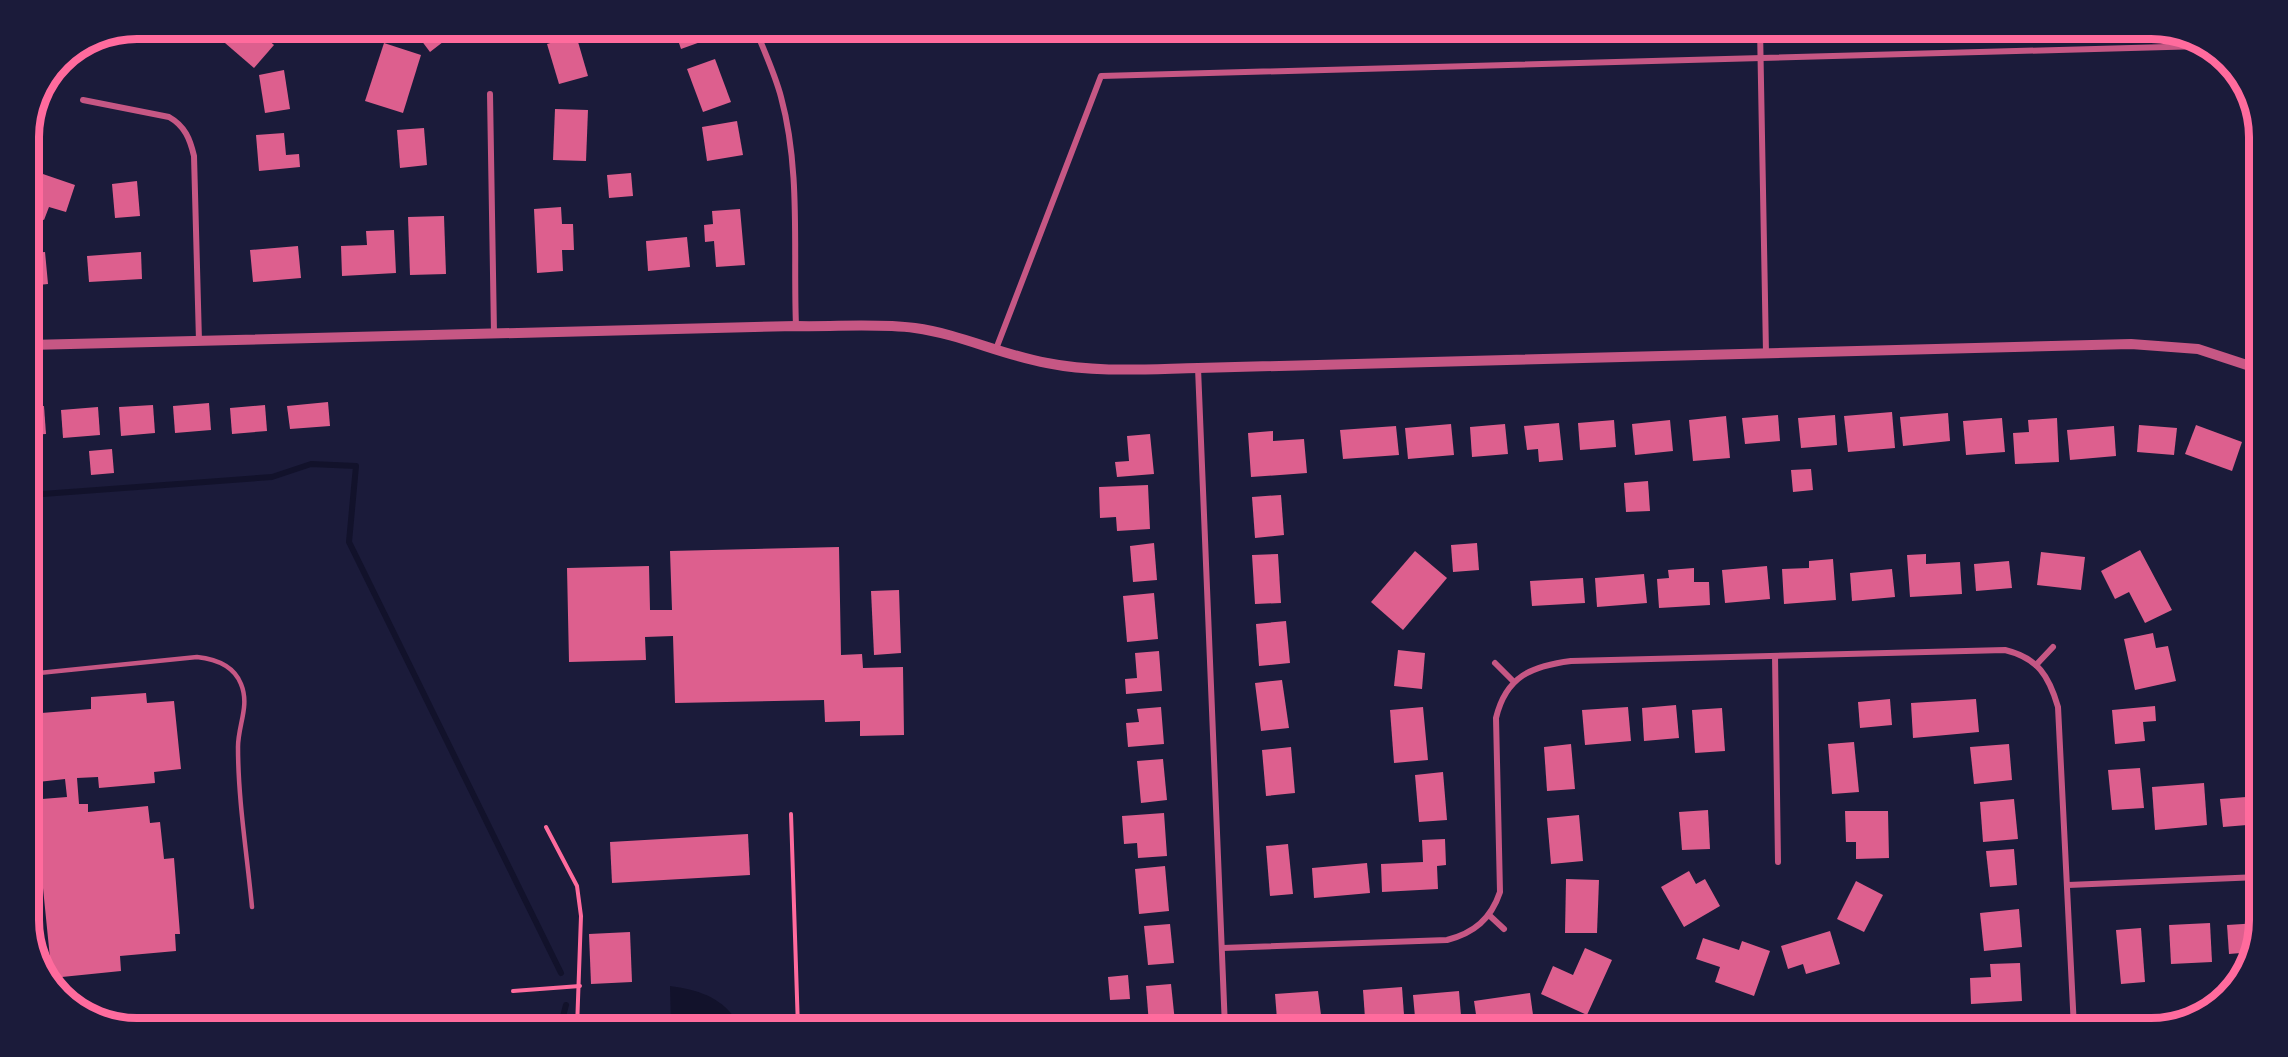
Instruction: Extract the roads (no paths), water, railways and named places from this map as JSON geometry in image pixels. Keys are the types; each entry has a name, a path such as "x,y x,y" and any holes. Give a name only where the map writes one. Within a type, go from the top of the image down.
{"street":[{"path":"758,39 781,96 788,133 792,171 796,326"},
{"path":"1760,39 1766,353"},
{"path":"996,349 1101,76 1760,56 2190,46"},
{"path":"490,94 494,333"},
{"path":"82,100 169,117 179,123 190,139 194,156 199,341"},
{"path":"39,345 796,326 915,328 1046,363 1082,369 2131,344 2198,349 2249,366"},
{"path":"1197,368 1225,1018"},
{"path":"2036,665 2053,647"},
{"path":"1222,948 1447,940 1470,932 1490,915 1500,892 1496,718 1499,704 1514,682 1530,670 1545,664 1992,650 2016,653 2036,665 2051,684 2058,707 2074,1018"},
{"path":"1775,656 1778,862"},
{"path":"1495,663 1514,682"},
{"path":"2068,885 2249,877"},
{"path":"1490,915 1504,929"}],"lane":[{"path":"39,673 197,657 222,664 233,672 241,683 245,697 238,745 252,907"}],"waterway":[{"path":"39,494 272,477 311,464 356,466 349,542 561,973"},
{"path":"563,1018 566,1005"}]}
